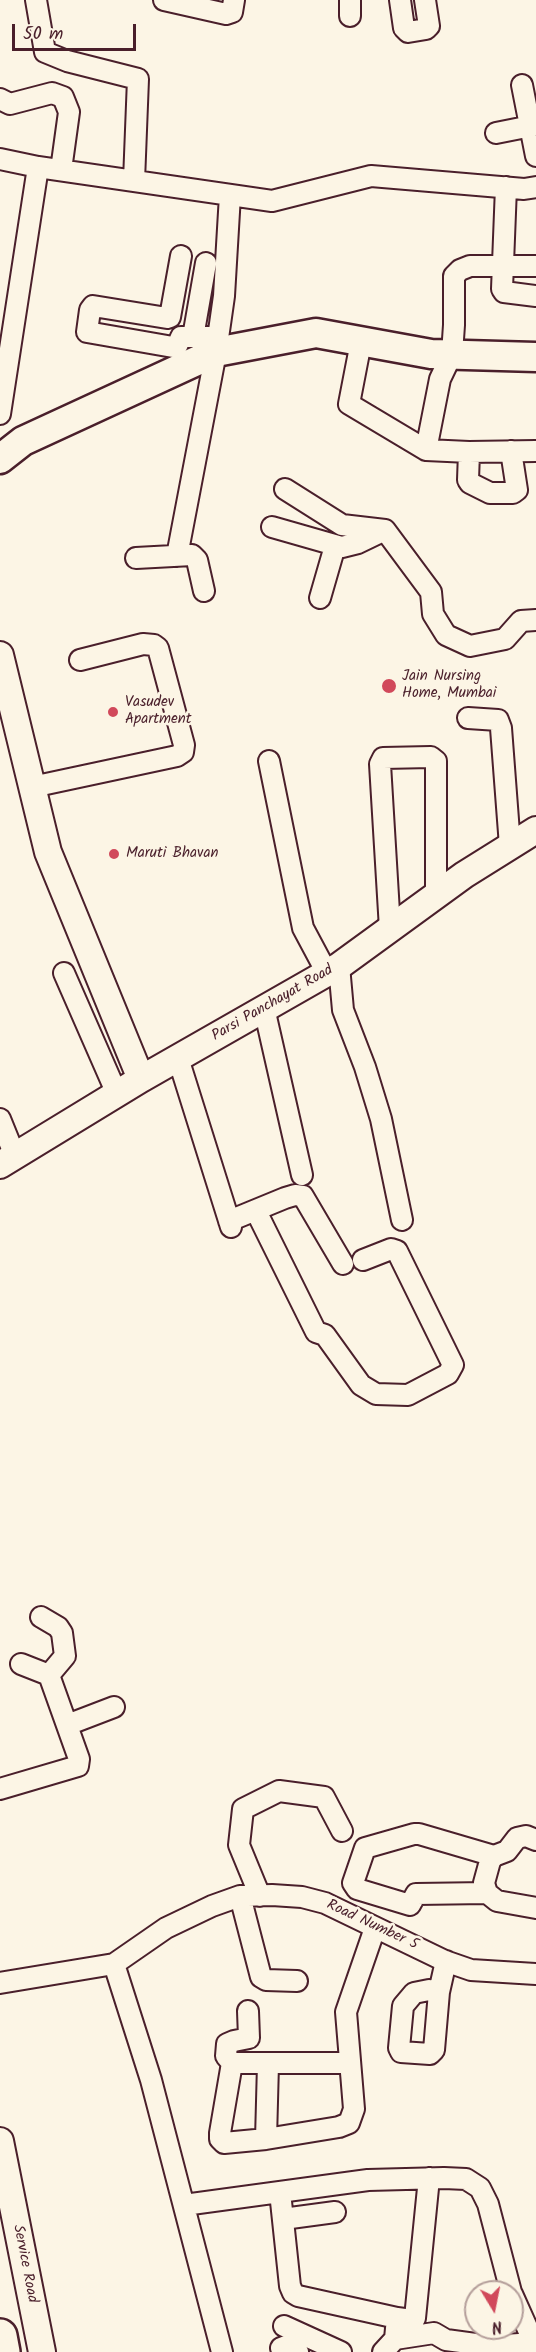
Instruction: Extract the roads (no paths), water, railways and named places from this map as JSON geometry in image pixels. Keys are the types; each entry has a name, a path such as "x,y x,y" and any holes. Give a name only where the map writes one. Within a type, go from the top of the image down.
{"highway":[{"path":"0,2337 3,2352"}],"main road":[{"path":"0,459 23,441 217,344 316,333 431,354 536,357"}],"street":[{"path":"36,0 45,52 67,61 138,79 134,181"},
{"path":"164,0 226,14 232,12 234,0"},
{"path":"400,0 404,28 408,32 429,26 425,0"},
{"path":"522,85 533,126 536,156"},
{"path":"0,99 10,104 52,93 63,97 69,112 61,170"},
{"path":"496,133 533,126"},
{"path":"8,158 61,170 272,201 371,176 506,187 536,187"},
{"path":"0,414 38,166"},
{"path":"506,187 502,289 504,292 536,296"},
{"path":"177,556 217,344 224,296 230,195"},
{"path":"181,256 171,317 93,306 86,330 88,333 173,347 177,346 182,337 193,336 217,344"},
{"path":"193,336 206,263"},
{"path":"426,450 440,379 452,354 453,276 470,266 536,266"},
{"path":"361,342 349,404 426,450 536,451"},
{"path":"469,452 468,480 470,483 490,493 513,493 517,490 511,452"},
{"path":"285,489 342,525 386,530 431,592 433,614 446,635 470,646 505,639 520,621 536,620"},
{"path":"272,527 335,546 349,546 386,530"},
{"path":"320,598 335,546"},
{"path":"135,558 192,555 195,557 204,591"},
{"path":"32,787 177,756 183,752 184,746 158,648 154,645 142,644 80,660"},
{"path":"0,655 48,852 141,1079"},
{"path":"468,718 498,720 501,728 510,846"},
{"path":"390,928 380,764 383,758 431,757 436,761 436,896"},
{"path":"269,761 303,928 333,969 343,1010 365,1067 381,1119 402,1220"},
{"name":"Parsi Panchayat Road","path":"7,1160 141,1079 333,969 436,896 536,830"},
{"path":"64,973 117,1094"},
{"path":"264,1008 302,1175"},
{"path":"178,1058 230,1224 285,1198 295,1195 303,1196 343,1264"},
{"path":"0,1119 7,1160"},
{"path":"256,1211 316,1332 325,1335 361,1385 376,1395 408,1395 448,1374 453,1365 397,1251 391,1249 363,1260"},
{"path":"41,1617 58,1627 62,1633 64,1656 49,1675"},
{"path":"0,1789 78,1766 80,1759 49,1675 21,1664"},
{"path":"67,1725 114,1707"},
{"path":"260,1896 239,1845 243,1809 279,1791 324,1797 342,1831"},
{"path":"487,1893 416,1894 410,1905 354,1888 353,1883 363,1850 369,1846 419,1834 494,1856"},
{"path":"536,1840 526,1836 517,1838 507,1851 494,1856 490,1861 484,1883 487,1893 497,1901 536,1908"},
{"path":"232,2063 220,2139 224,2143 267,2139 339,2127 349,2123 354,2109 347,2004 367,1924 369,1893"},
{"path":"240,1896 261,1977 266,1980 297,1981"},
{"name":"Road Number 5","path":"0,1983 114,1964 166,1928 212,1906 240,1896 302,1897 325,1903 446,1962 471,1970 536,1974"},
{"path":"439,1992 446,1962"},
{"path":"114,1964 151,2080 222,2352"},
{"path":"248,2011 249,2038 234,2040 227,2044 226,2056 232,2063 350,2063"},
{"path":"267,2139 268,2064"},
{"name":"Service Road","path":"0,2141 42,2352"},
{"path":"280,2192 290,2286 295,2295 412,2320 415,2318 429,2178"},
{"path":"184,2205 368,2180 466,2179 480,2188 488,2204 508,2280"},
{"path":"283,2219 335,2212"},
{"path":"389,2345 397,2318"},
{"path":"389,2345 434,2333 446,2340 490,2346 535,2345 524,2320"},
{"path":"284,2326 341,2352"}],"place":[{"name":"Jain Nursing Home, Mumbai","path":"389,686"},
{"name":"Vasudev Apartment","path":"113,712"},
{"name":"Maruti Bhavan","path":"114,854"}]}
